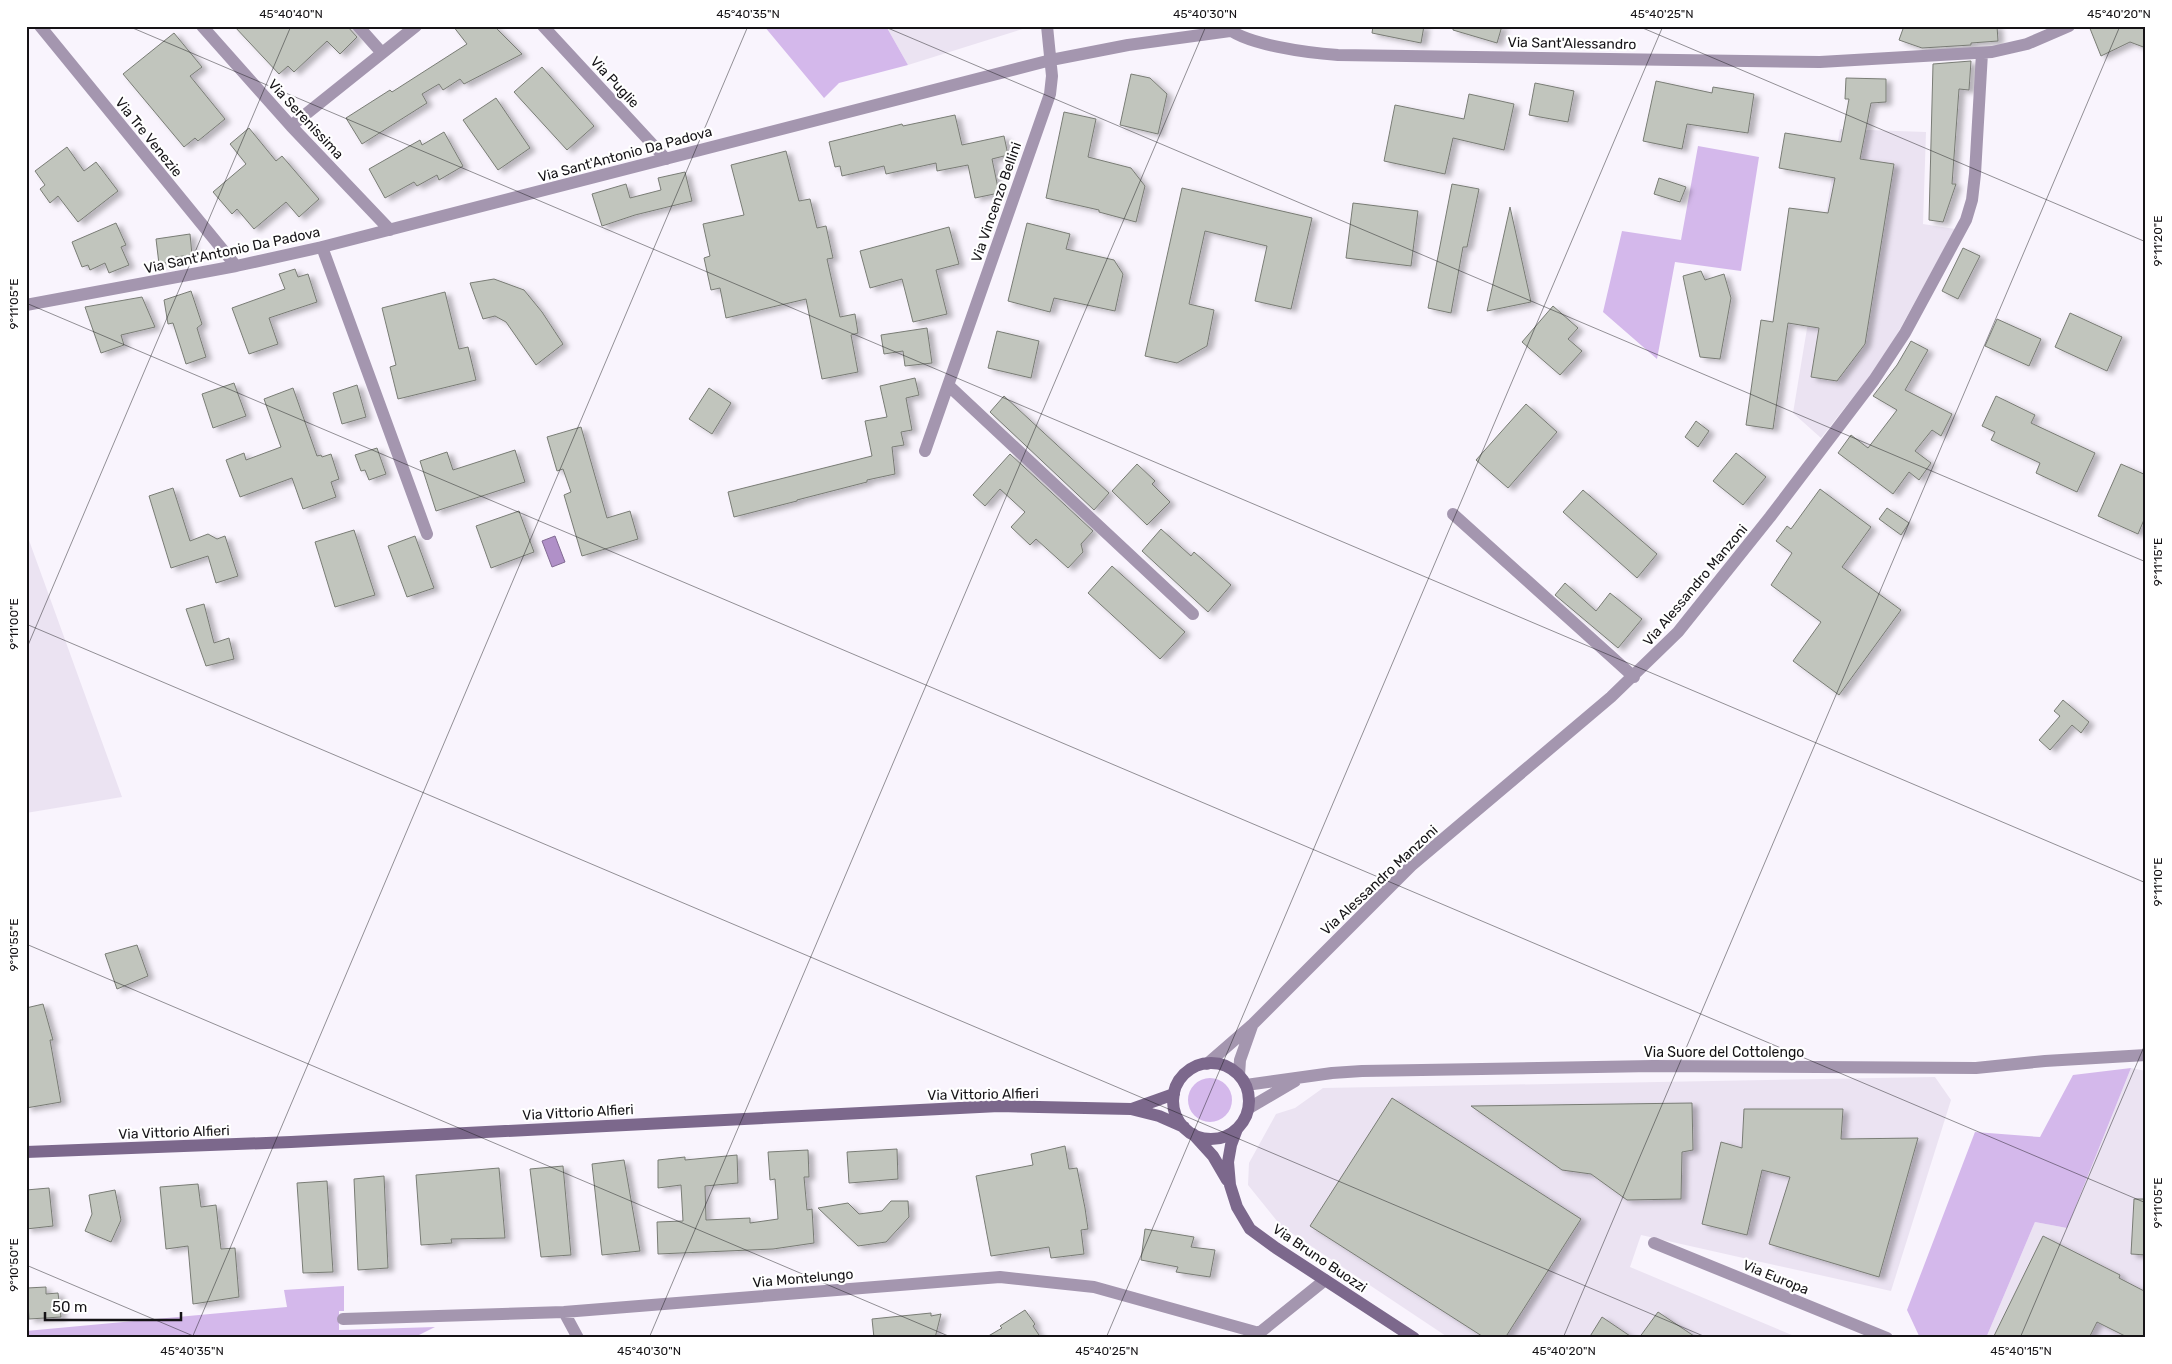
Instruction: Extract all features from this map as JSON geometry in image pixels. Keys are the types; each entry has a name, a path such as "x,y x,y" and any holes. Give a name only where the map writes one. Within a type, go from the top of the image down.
{"street":[{"name":"Via Tre Venezie","path":"40,26 236,266"},
{"name":"Via Serenissima","path":"202,26 291,126 390,230"},
{"path":"358,26 382,53"},
{"path":"291,126 416,26"},
{"name":"Via Puglie","path":"543,26 666,158"},
{"name":"Via Vincenzo Bellini","path":"925,451 1050,94 1052,81 1047,26"},
{"name":"Via Sant'Alessandro","path":"1227,29 1277,46 1316,54 1348,56 1820,62 1982,53 2027,44 2069,26"},
{"name":"Via Sant'Antonio Da Padova","path":"26,305 236,266 322,247 1051,60 1227,29"},
{"name":"Via Alessandro Manzoni","path":"1207,1064 1254,1024 1411,866 1634,677 1678,632 1707,597 1867,390 1905,333 1958,238 1970,210 1975,174 1982,53"},
{"path":"322,247 427,534"},
{"path":"948,385 1193,614"},
{"path":"1453,514 1634,677"},
{"name":"Via Alessandro Manzoni","path":"1242,1080 1240,1060 1254,1024"},
{"name":"Via Suore del Cottolengo","path":"1242,1080 1301,1078 1362,1071 1643,1066 1976,1068 2045,1061 2146,1055"},
{"path":"1207,1064 1224,1066 1242,1080 1249,1096 1249,1108 1237,1129 1228,1136 1216,1139 1204,1138 1188,1131 1177,1117 1174,1106 1174,1094 1178,1083 1195,1067 1207,1064"},
{"name":"Via Suore del Cottolengo","path":"1249,1108 1301,1078"},
{"name":"Via Vittorio Alfieri","path":"1131,1109 1174,1094"},
{"name":"Via Vittorio Alfieri","path":"26,1152 291,1142 999,1106 1131,1109 1159,1116 1188,1131"},
{"name":"Via Bruno Buozzi","path":"1237,1129 1231,1145 1228,1162 1230,1185 1237,1207 1250,1229 1414,1338"},
{"name":"Via Bruno Buozzi","path":"1188,1131 1212,1156 1230,1185"},
{"name":"Via Europa","path":"1654,1243 1887,1338"},
{"name":"Via Montelungo","path":"343,1319 564,1312 1000,1277 1094,1287 1256,1335"},
{"path":"1256,1335 1325,1280"},
{"path":"564,1312 578,1338"}],"shaded area":[{"path":"764,26 886,26 908,65 839,83 824,98"},
{"path":"886,26 1032,26 908,65"},
{"path":"1840,129 1926,132 1923,224 1955,229 1884,358 1821,438 1793,413"},
{"path":"1698,146 1759,157 1741,271 1675,262 1657,359 1603,312 1622,231 1681,240"},
{"path":"26,532 122,797 26,813"},
{"path":"555,536 565,562 552,567 542,541"},
{"path":"2131,1068 2146,1071 2146,1338 1986,1338 2035,1222 2067,1228"},
{"path":"2131,1068 2067,1228 2035,1222 1986,1338 1920,1338 1907,1310 1975,1132 2040,1137 2073,1075"},
{"path":"1935,1077 1951,1100 1891,1291 1641,1235 1630,1267 1799,1338 1449,1338 1281,1226 1248,1185 1249,1163 1276,1114 1295,1108 1323,1088"},
{"path":"1206,1078 1214,1078 1226,1084 1232,1100 1226,1116 1214,1122 1206,1122 1194,1116 1188,1104 1188,1096 1194,1084"},
{"path":"344,1286 344,1311 339,1311 339,1330 435,1327 413,1338 26,1338 26,1331 287,1307 284,1290"}],"building":[{"path":"234,26 347,26 357,37 340,54 327,41 294,72 288,66 279,74"},
{"path":"453,26 494,26 522,54 464,84 460,79 443,90 439,84 422,94 427,103 362,144 346,118 390,90 392,92 467,44"},
{"path":"1373,26 1424,26 1421,43 1372,33"},
{"path":"1453,26 1502,26 1497,43 1453,30"},
{"path":"1904,26 1997,26 1998,41 1971,43 1971,45 1922,48 1899,40"},
{"path":"2089,26 2146,26 2146,48 2130,42 2101,56"},
{"path":"174,33 202,67 190,76 225,119 198,141 195,138 184,147 123,74"},
{"path":"1971,61 1969,90 1959,89 1952,184 1956,184 1943,222 1929,220 1933,64"},
{"path":"542,67 594,126 567,150 514,92"},
{"path":"1131,74 1150,78 1167,94 1158,134 1120,125"},
{"path":"1846,78 1886,79 1886,102 1871,103 1860,159 1894,164 1865,344 1837,381 1811,377 1819,328 1788,323 1773,429 1746,425 1761,320 1773,322 1789,208 1828,213 1835,178 1779,168 1785,133 1841,142 1849,99 1845,99"},
{"path":"1656,81 1712,93 1713,87 1754,94 1748,133 1687,124 1682,149 1643,141"},
{"path":"1535,83 1574,91 1568,122 1529,115"},
{"path":"1469,94 1514,104 1504,150 1453,138 1445,174 1384,161 1395,105 1464,119"},
{"path":"496,98 530,148 498,170 463,120"},
{"path":"1064,112 1096,119 1088,157 1131,168 1145,186 1136,222 1099,212 1099,210 1046,198"},
{"path":"955,115 962,145 1004,136 1008,155 992,159 999,193 975,198 968,165 937,171 936,163 886,174 884,166 842,176 840,166 835,167 829,142 902,124 903,126"},
{"path":"249,128 276,161 282,156 319,199 299,217 286,202 254,229 237,209 232,214 213,192 246,164 230,144"},
{"path":"444,132 463,166 439,180 437,175 417,186 414,182 385,198 369,169 420,140 422,145"},
{"path":"67,147 84,171 96,162 118,191 78,222 58,196 50,203 40,189 45,185 35,171"},
{"path":"786,151 799,201 810,199 817,228 826,226 833,258 827,259 840,317 855,314 858,333 851,335 858,372 822,379 806,299 726,318 720,288 711,290 704,258 710,256 703,224 744,215 731,165"},
{"path":"685,172 692,201 635,215 602,226 592,194 626,184 630,198 661,190 658,178"},
{"path":"1659,178 1686,187 1680,202 1654,194"},
{"path":"1452,184 1479,189 1467,247 1463,247 1451,313 1428,308"},
{"path":"1182,188 1312,218 1291,309 1255,301 1267,246 1205,231 1189,304 1214,310 1207,346 1177,363 1145,356"},
{"path":"1353,203 1418,211 1411,266 1346,258"},
{"path":"1510,207 1531,302 1487,311"},
{"path":"116,223 126,245 121,247 129,265 109,273 105,263 90,270 88,265 82,267 72,242"},
{"path":"1027,223 1070,234 1066,249 1114,260 1123,274 1115,311 1054,298 1050,312 1008,301"},
{"path":"949,227 959,264 936,270 947,314 913,322 902,279 870,288 860,251"},
{"path":"190,234 192,255 175,257 176,261 159,264 156,239"},
{"path":"1963,248 1980,256 1958,299 1942,291"},
{"path":"295,269 298,277 308,274 317,302 269,318 278,344 249,354 232,308 285,289 279,274"},
{"path":"1701,271 1705,280 1724,274 1731,298 1720,359 1700,357 1683,276"},
{"path":"494,279 524,290 542,312 563,344 536,365 506,322 495,316 483,319 470,283"},
{"path":"191,291 202,324 197,328 206,357 186,364 173,323 168,324 164,300"},
{"path":"445,292 459,349 468,347 476,380 398,399 390,367 396,365 382,308"},
{"path":"142,297 155,327 121,335 124,345 101,353 85,307"},
{"path":"1553,306 1578,328 1568,339 1582,351 1560,375 1522,342"},
{"path":"2070,313 2122,337 2107,371 2055,347"},
{"path":"1997,319 2041,339 2029,366 1985,346"},
{"path":"927,328 932,363 905,366 903,351 884,354 881,335"},
{"path":"997,331 1039,341 1031,378 988,368"},
{"path":"1911,341 1928,350 1905,390 1952,414 1941,436 1932,430 1915,451 1931,463 1919,480 1909,472 1893,494 1838,453 1851,435 1868,448 1897,410 1873,396 1897,365"},
{"path":"915,378 919,395 906,398 912,430 901,432 904,445 892,447 895,474 734,517 728,492 872,456 865,421 887,417 880,386"},
{"path":"234,383 246,416 213,428 202,394"},
{"path":"357,385 366,417 342,424 333,393"},
{"path":"293,388 317,456 321,455 322,457 331,454 339,479 331,482 336,497 303,509 292,478 240,497 226,460 244,453 246,460 281,447 264,399"},
{"path":"709,388 731,403 712,434 689,419"},
{"path":"1004,396 1109,493 1094,510 990,412"},
{"path":"1996,396 2035,415 2031,423 2095,453 2077,492 2036,473 2040,463 1991,440 1995,432 1982,426"},
{"path":"1526,404 1557,432 1508,488 1476,460"},
{"path":"1696,421 1709,431 1698,447 1685,437"},
{"path":"581,427 607,518 630,511 638,539 582,556 564,495 571,492 563,469 557,471 547,437"},
{"path":"377,448 386,474 369,480 365,470 361,471 355,455"},
{"path":"515,450 525,482 436,511 420,461 447,452 453,470"},
{"path":"1736,453 1766,477 1743,505 1713,481"},
{"path":"1010,454 1093,531 1081,544 1083,552 1068,568 1036,539 1030,545 1011,527 1025,512 1000,489 985,506 973,495"},
{"path":"1137,464 1155,481 1152,484 1170,502 1147,525 1112,491"},
{"path":"2121,464 2146,475 2146,515 2138,534 2098,516"},
{"path":"173,488 190,541 208,534 217,539 225,536 238,576 216,583 208,556 171,568 149,496"},
{"path":"1820,489 1871,527 1842,567 1901,610 1839,695 1793,661 1821,622 1771,585 1792,553 1776,541 1787,526 1791,529"},
{"path":"1583,490 1657,554 1637,578 1563,512"},
{"path":"1887,508 1909,523 1901,535 1879,519"},
{"path":"519,511 534,552 491,568 476,526"},
{"path":"1161,529 1191,556 1194,552 1231,585 1208,612 1142,551"},
{"path":"354,530 375,595 335,607 315,542"},
{"path":"415,536 434,588 407,597 388,546"},
{"path":"1112,566 1185,632 1160,659 1088,593"},
{"path":"1565,583 1596,611 1610,593 1642,619 1618,648 1555,595"},
{"path":"204,604 214,643 229,638 234,659 206,666 186,609"},
{"path":"2063,700 2089,722 2081,733 2072,725 2050,750 2039,740 2060,716 2054,711"},
{"path":"137,945 148,976 117,989 105,954"},
{"path":"43,1004 53,1040 50,1040 61,1102 26,1108 26,1008"},
{"path":"1392,1098 1581,1219 1505,1338 1485,1338 1310,1226"},
{"path":"1692,1103 1693,1150 1682,1152 1681,1199 1627,1200 1591,1174 1562,1170 1471,1106"},
{"path":"1744,1109 1843,1109 1841,1139 1918,1138 1879,1277 1769,1244 1790,1177 1762,1170 1747,1235 1702,1224 1721,1142 1742,1148"},
{"path":"1065,1146 1069,1169 1077,1168 1085,1208 1088,1229 1081,1230 1084,1254 1051,1258 1049,1247 991,1256 976,1176 1033,1165 1031,1154"},
{"path":"897,1149 898,1179 849,1183 847,1152"},
{"path":"808,1150 809,1177 804,1177 807,1210 812,1209 814,1243 773,1249 658,1254 657,1222 683,1221 681,1185 658,1188 658,1160 685,1157 685,1160 737,1155 738,1183 705,1186 706,1220 750,1218 750,1223 778,1219 775,1179 770,1180 768,1152"},
{"path":"624,1160 640,1251 602,1255 592,1164"},
{"path":"563,1166 571,1255 541,1257 530,1169"},
{"path":"499,1168 505,1238 451,1239 452,1243 421,1245 416,1175"},
{"path":"384,1176 388,1268 358,1270 354,1179"},
{"path":"327,1181 333,1272 303,1273 297,1183"},
{"path":"198,1184 201,1207 216,1205 221,1249 235,1248 239,1297 193,1304 188,1246 166,1249 160,1187"},
{"path":"49,1188 53,1226 26,1229 26,1190"},
{"path":"115,1190 121,1220 111,1242 85,1231 92,1214 89,1195"},
{"path":"2134,1199 2146,1199 2146,1255 2131,1254"},
{"path":"891,1201 908,1201 909,1217 886,1242 858,1246 818,1208 848,1203 859,1214 882,1211"},
{"path":"1145,1229 1194,1237 1191,1247 1215,1250 1210,1277 1176,1272 1178,1267 1141,1260"},
{"path":"2043,1236 2120,1275 2119,1278 2146,1292 2146,1338 2129,1338 2097,1322 2089,1338 1993,1338"},
{"path":"46,1287 46,1294 58,1293 61,1317 29,1319 27,1288"},
{"path":"1025,1310 1035,1324 1033,1326 1041,1338 985,1338 1002,1328 1000,1326"},
{"path":"1658,1312 1697,1338 1639,1338"},
{"path":"931,1313 931,1316 941,1314 935,1338 874,1338 872,1319"},
{"path":"1602,1317 1633,1338 1589,1338"}]}
